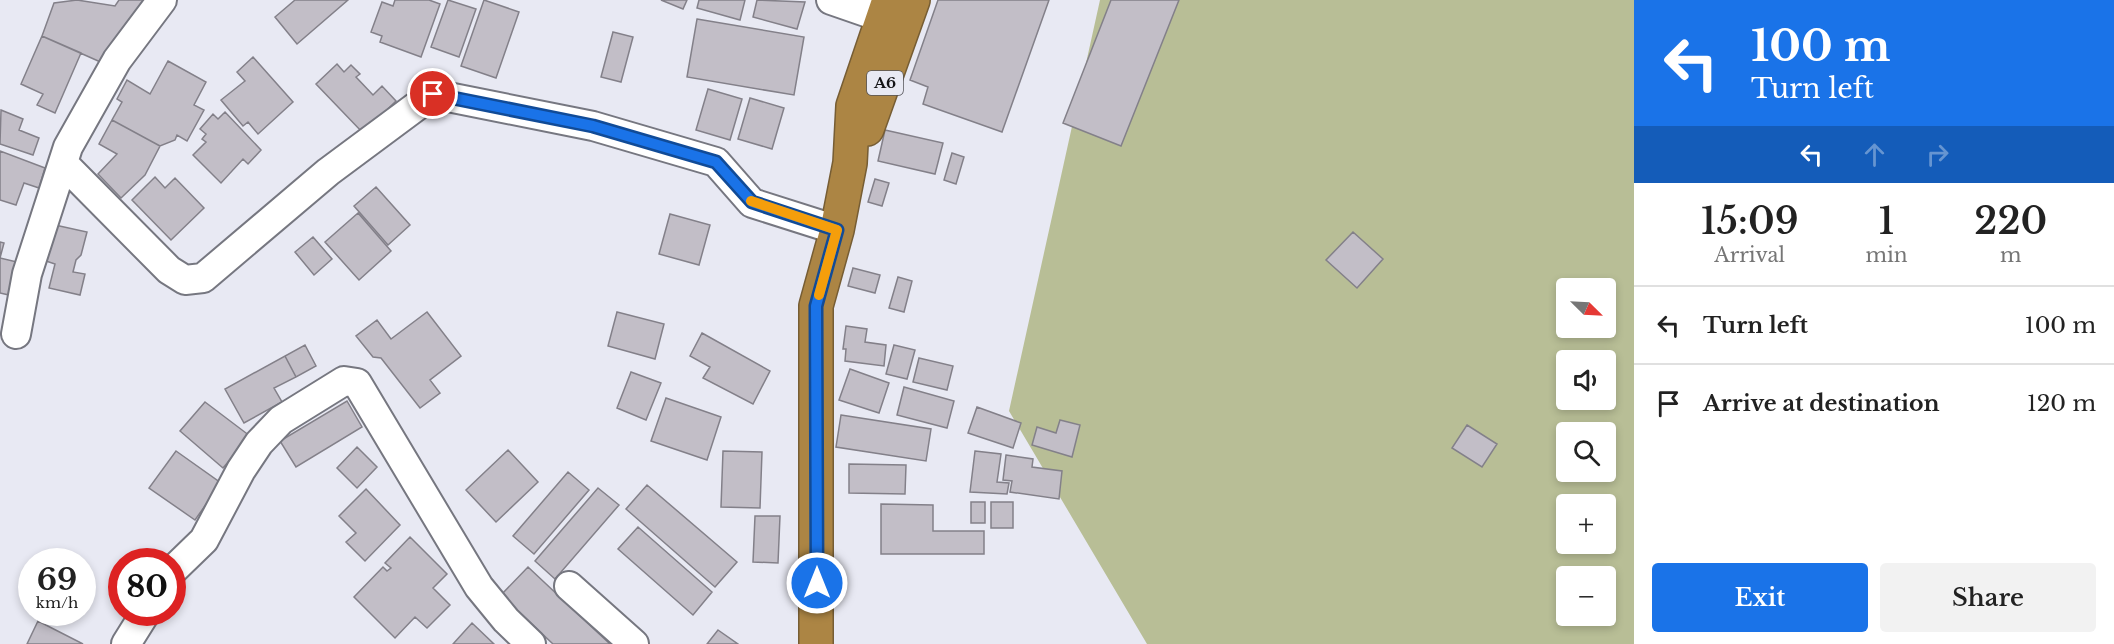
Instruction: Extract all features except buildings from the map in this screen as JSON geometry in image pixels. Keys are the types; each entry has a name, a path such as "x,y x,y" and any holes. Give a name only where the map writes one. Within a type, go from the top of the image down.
{"highway":[{"name":"A6","path":"850,163 873,118 913,0"},
{"name":"A6","path":"816,644 816,306 837,230 850,163 853,106 886,9"}],"street":[{"path":"16,334 27,274 63,163 83,118 117,60 162,0"},
{"path":"831,0 886,9"},
{"path":"63,163 169,270 185,280 203,278 328,172 433,94 593,126 716,162 752,202 837,230"},
{"path":"186,557 204,540 241,470 259,443 281,420 344,381 357,383 479,587 531,644"},
{"path":"569,586 634,644"},
{"path":"126,644 137,626"}],"green space":[{"path":"1100,0 1634,0 1634,644 1147,644 1009,411"}],"slow traffic":[{"path":"751,201 837,230 819,295"}],"route":[{"path":"433,94 593,126 716,162 752,202 837,230 816,306 817,583"}]}
